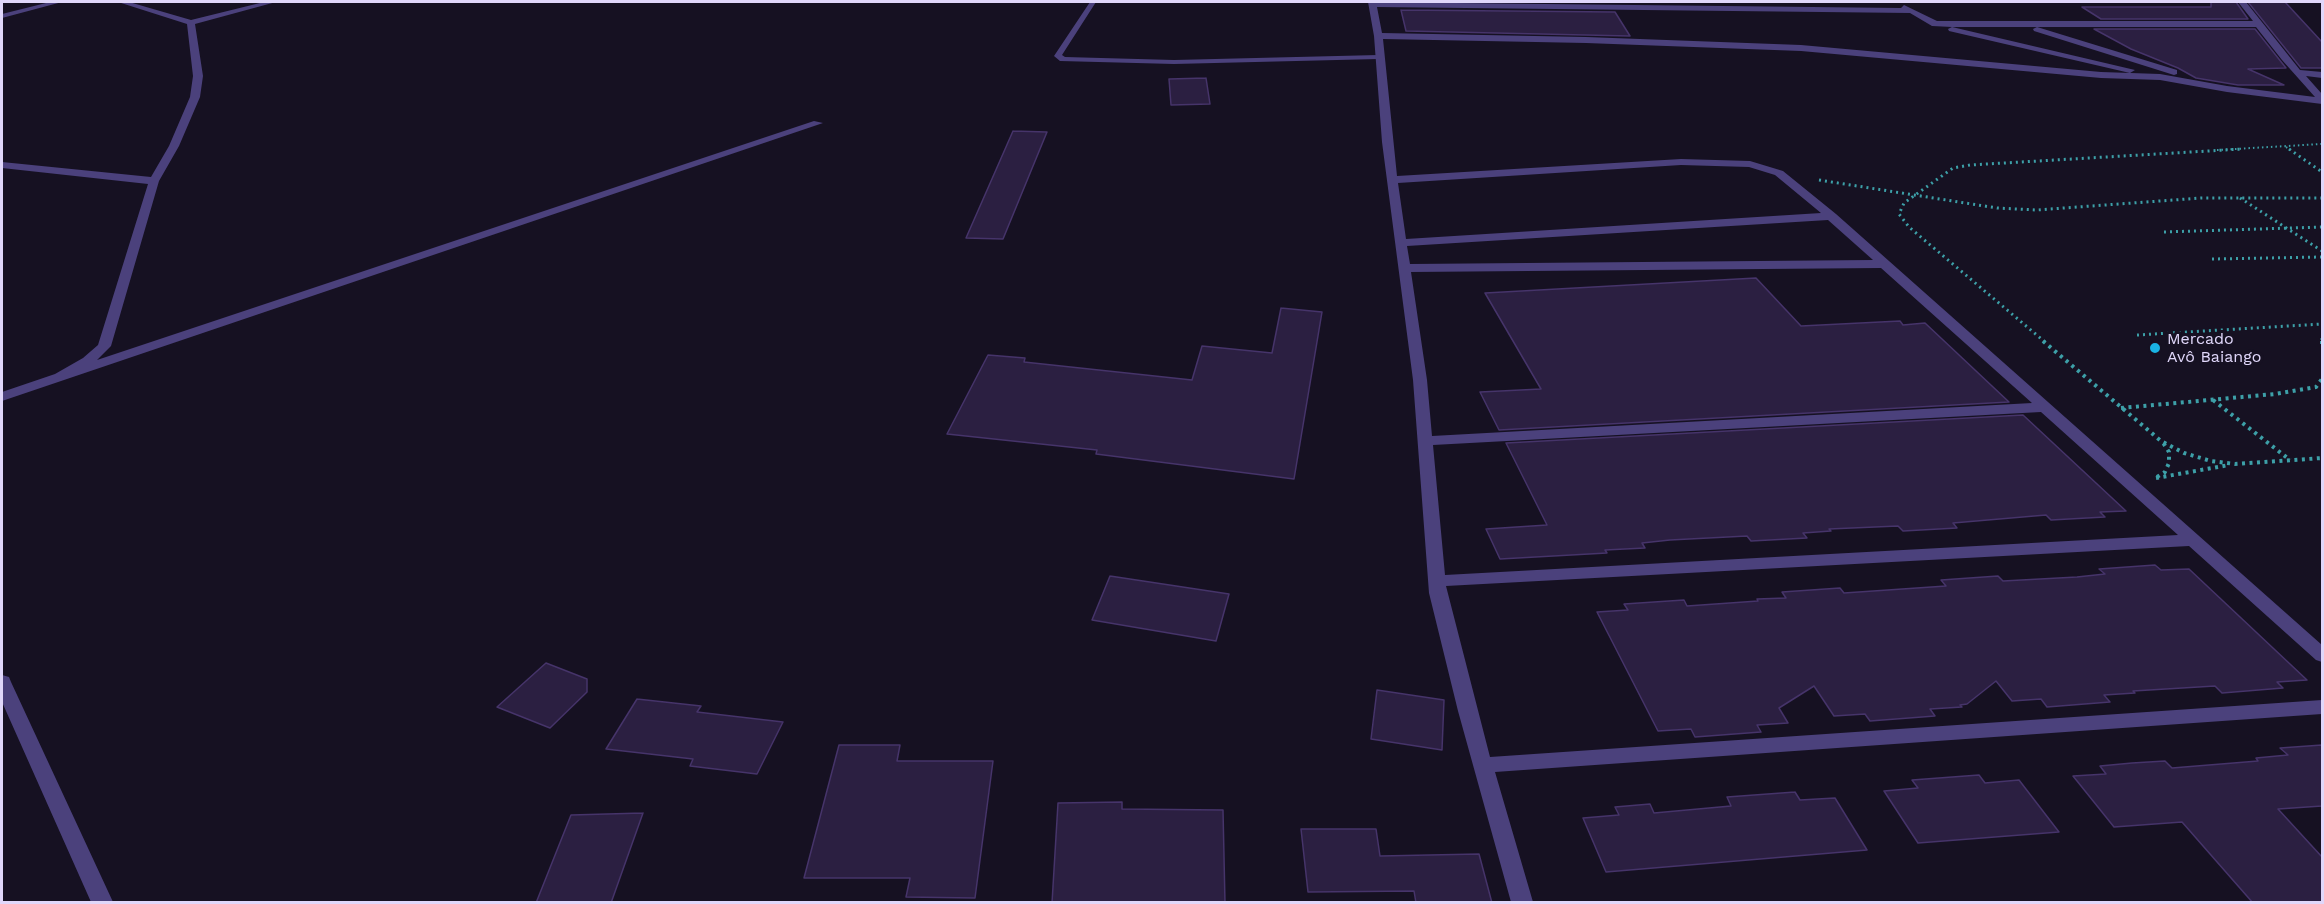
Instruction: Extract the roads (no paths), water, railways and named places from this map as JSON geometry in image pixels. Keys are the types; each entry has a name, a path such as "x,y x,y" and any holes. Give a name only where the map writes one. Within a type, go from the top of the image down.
{"street":[{"path":"2,16 58,2"},
{"path":"122,2 191,23 272,2"},
{"path":"1895,2 1935,24 1984,38 2160,77"},
{"path":"2242,2 2322,100"},
{"path":"1522,903 1443,614 1420,380 1372,3 1911,11"},
{"path":"60,377 88,361 104,346 154,181 174,146 195,97 198,76 191,23"},
{"path":"1935,24 2259,24"},
{"path":"2023,25 2228,89"},
{"path":"1378,36 1586,40 1801,48 2100,75 2160,77 2228,89 2322,100"},
{"path":"2119,55 2176,79"},
{"path":"2298,72 2322,75"},
{"path":"2,397 818,123"},
{"path":"1393,180 1681,162 1750,164 1779,173 1796,184 2322,655"},
{"path":"2,165 154,181"},
{"path":"1402,243 1832,216"},
{"path":"1405,268 1885,264"},
{"path":"1426,441 2046,407"},
{"path":"1438,580 2193,540"},
{"path":"2,682 102,903"},
{"path":"1483,765 2322,707"}],"lane":[{"path":"1093,2 1058,56 1063,59 1174,62 1378,57"}],"place":[{"name":"Mercado Avô Baiango","path":"2155,348"}]}
